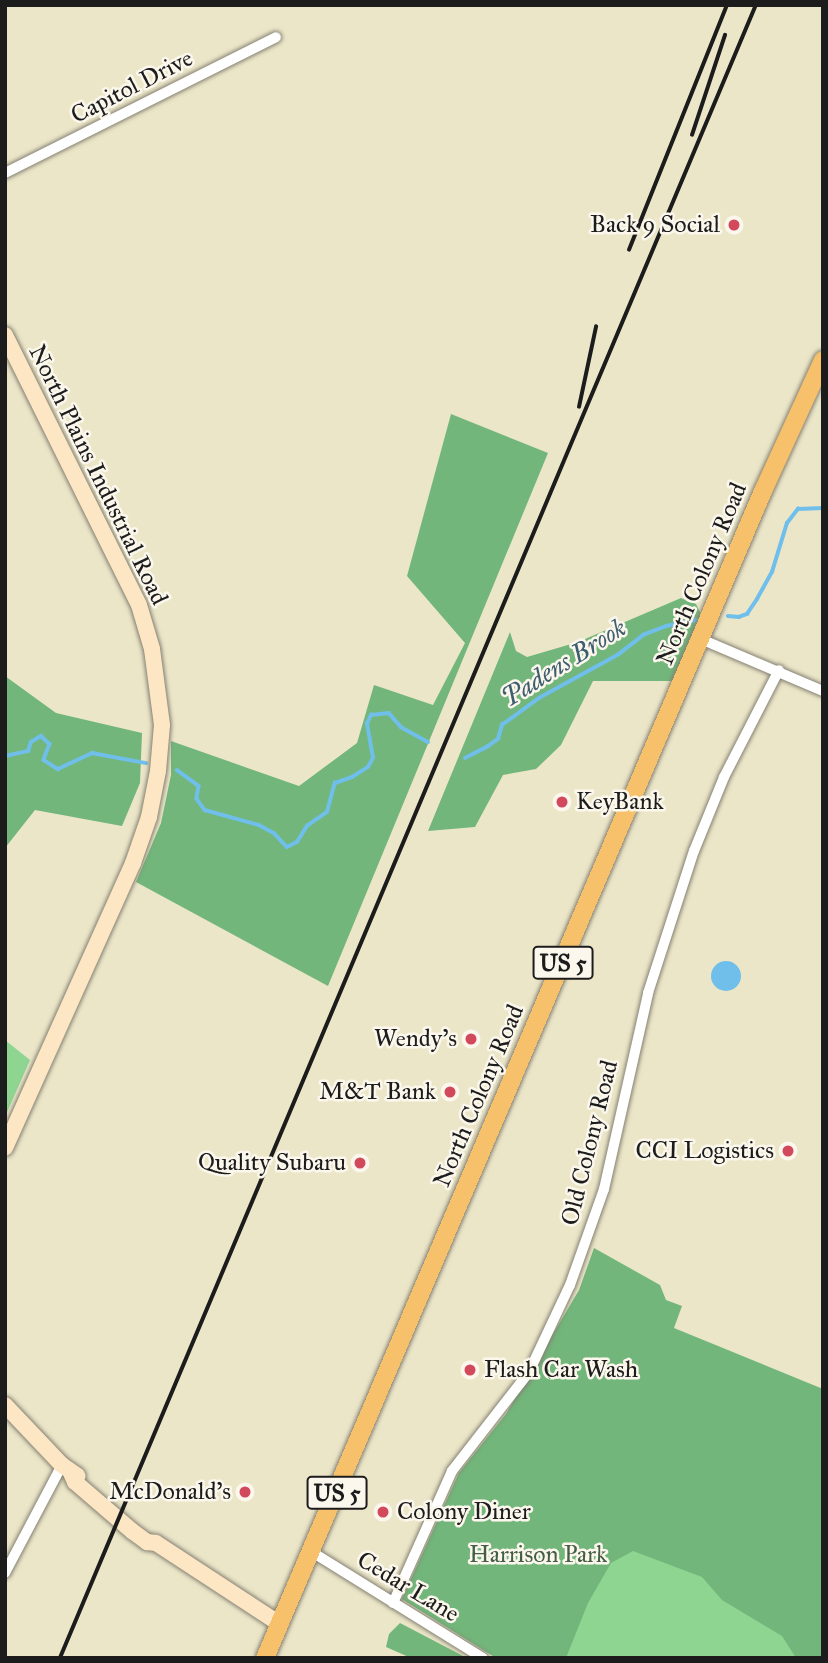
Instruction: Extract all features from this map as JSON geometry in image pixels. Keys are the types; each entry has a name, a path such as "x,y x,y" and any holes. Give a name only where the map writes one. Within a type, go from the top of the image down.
{"main road":[{"name":"North Colony Road","path":"265,1658 823,360"}],"street":[{"name":"Capitol Drive","path":"5,173 276,37"},
{"name":"North Plains Industrial Road","path":"5,335 139,604 152,649 162,725 151,806 133,863 5,1148"},
{"path":"701,639 823,691"},
{"name":"Old Colony Road","path":"393,1603 452,1471 529,1372 570,1286 604,1189 648,993 694,851 724,778 779,670"},
{"path":"5,1405 66,1469 81,1477 152,1535 156,1543 280,1624"},
{"path":"5,1573 66,1469"},
{"name":"Cedar Lane","path":"312,1552 483,1658"}],"green space":[{"path":"451,414 548,453 328,986 136,882 161,823 171,775 171,741 299,786 357,743 374,685 433,705 465,643 407,576"},
{"path":"681,598 696,604 701,614 673,681 593,681 561,745 536,769 503,775 475,827 428,831 510,632 516,651 527,657 578,642"},
{"path":"5,676 56,713 142,733 140,783 122,826 35,810 5,848"},
{"path":"5,1040 30,1060 5,1117"},
{"path":"594,1248 660,1285 666,1300 682,1306 674,1328 823,1389 823,1658 796,1658 782,1636 722,1600 702,1577 633,1551 611,1563 588,1603 566,1658 496,1658 402,1599 459,1473 506,1414 579,1290"},
{"name":"Harrison Park","path":"506,1414 823,1658 496,1658 402,1599 459,1473"},
{"path":"400,1623 467,1658 411,1658 386,1647 389,1634"}],"water":[{"path":"726,961 736,966 741,976 736,986 726,991 716,986 711,976 716,966"}],"waterway":[{"name":"Padens Brook","path":"728,616 739,617 747,614 757,599 772,572 787,523 798,509 823,508"},
{"name":"Padens Brook","path":"465,758 498,739 502,725 539,698 619,654 643,635 666,626 696,620"},
{"name":"Padens Brook","path":"177,770 199,786 197,799 205,810 259,825 274,833 287,847 297,842 307,826 327,812 335,783 368,767 373,758 367,724 371,715 389,713 401,727 428,742"},
{"name":"Padens Brook","path":"5,756 28,751 31,742 41,736 50,744 44,760 58,769 92,753 146,763"}],"railway":[{"path":"629,250 727,5"},
{"path":"60,1658 756,5"},
{"path":"692,135 725,35"},
{"path":"579,407 596,327"}],"place":[{"name":"Back 9 Social","path":"734,225"},
{"name":"KeyBank","path":"562,802"},
{"name":"Wendy's","path":"471,1039"},
{"name":"M&T Bank","path":"450,1092"},
{"name":"CCI Logistics","path":"788,1151"},
{"name":"Quality Subaru","path":"360,1163"},
{"name":"Flash Car Wash","path":"470,1370"},
{"name":"McDonald's","path":"245,1492"},
{"name":"Colony Diner","path":"383,1512"}]}
